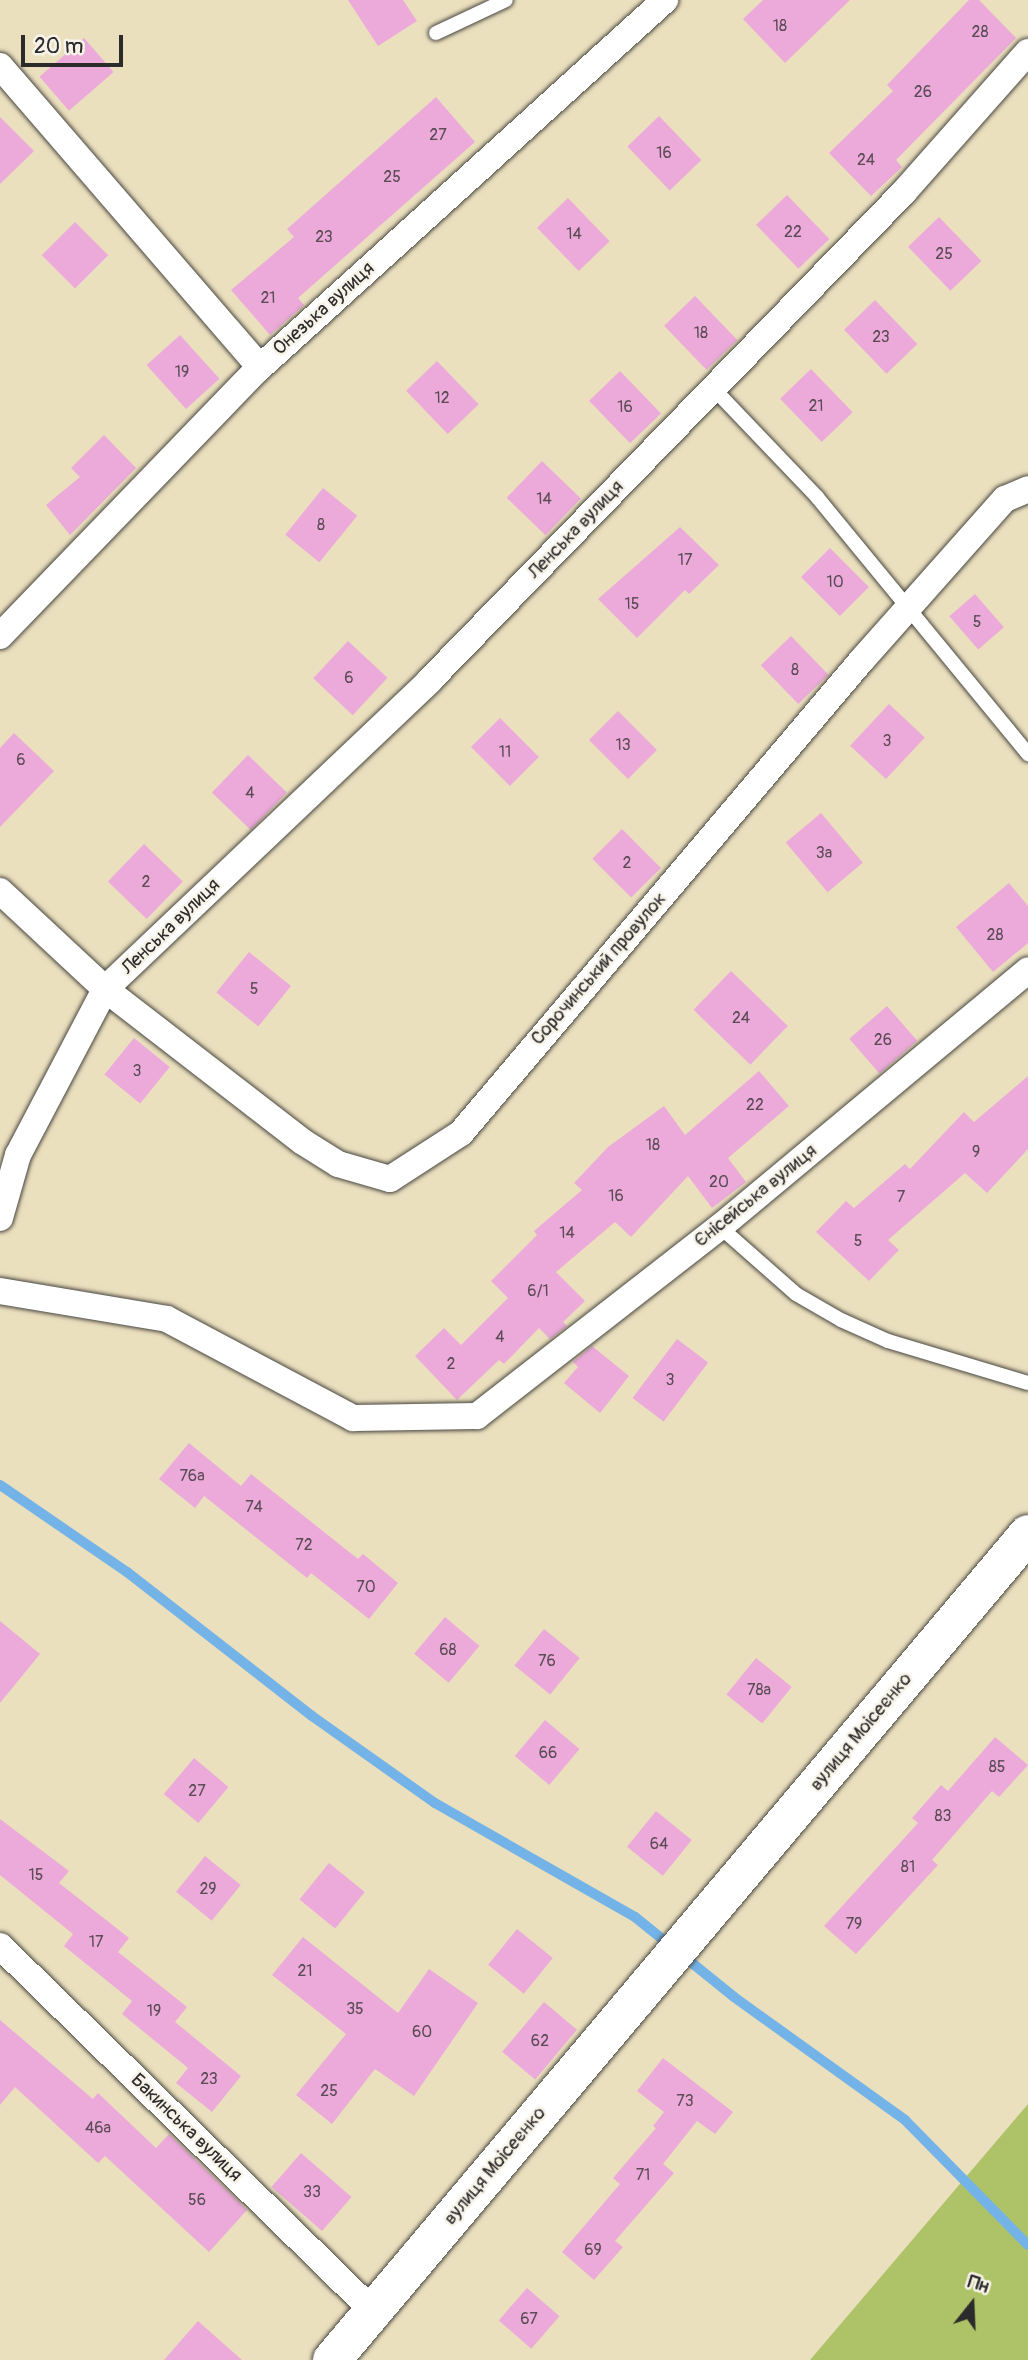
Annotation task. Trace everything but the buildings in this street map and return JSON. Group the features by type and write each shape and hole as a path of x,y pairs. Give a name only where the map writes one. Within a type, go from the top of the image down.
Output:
{"street":[{"name":"Онезька вулиця","path":"0,636 260,367 665,0"},
{"name":"Ленська вулиця","path":"0,1218 18,1155 105,989 429,681 1024,65"},
{"path":"0,66 260,367"},
{"name":"Сорочинський провулок","path":"105,989 303,1142 338,1164 390,1180 461,1133 1005,499 1028,489"},
{"name":"Ленська вулиця","path":"0,891 105,989"},
{"name":"Єнісейська вулиця","path":"0,1291 167,1319 353,1418 477,1416 720,1227 1028,970"},
{"name":"вулиця Моісеєнко","path":"332,2360 1028,1534"},
{"name":"Бакинська вулиця","path":"0,1946 373,2311"}],"lane":[{"path":"436,33 506,0"},
{"path":"713,388 817,497 1028,754"},
{"path":"720,1227 796,1294 841,1321 888,1341 1028,1383"}],"green space":[{"path":"1028,2104 1028,2360 810,2360"}],"waterway":[{"path":"0,1485 127,1572 312,1716 435,1803 635,1917 734,1997 905,2120 1028,2245"}]}
